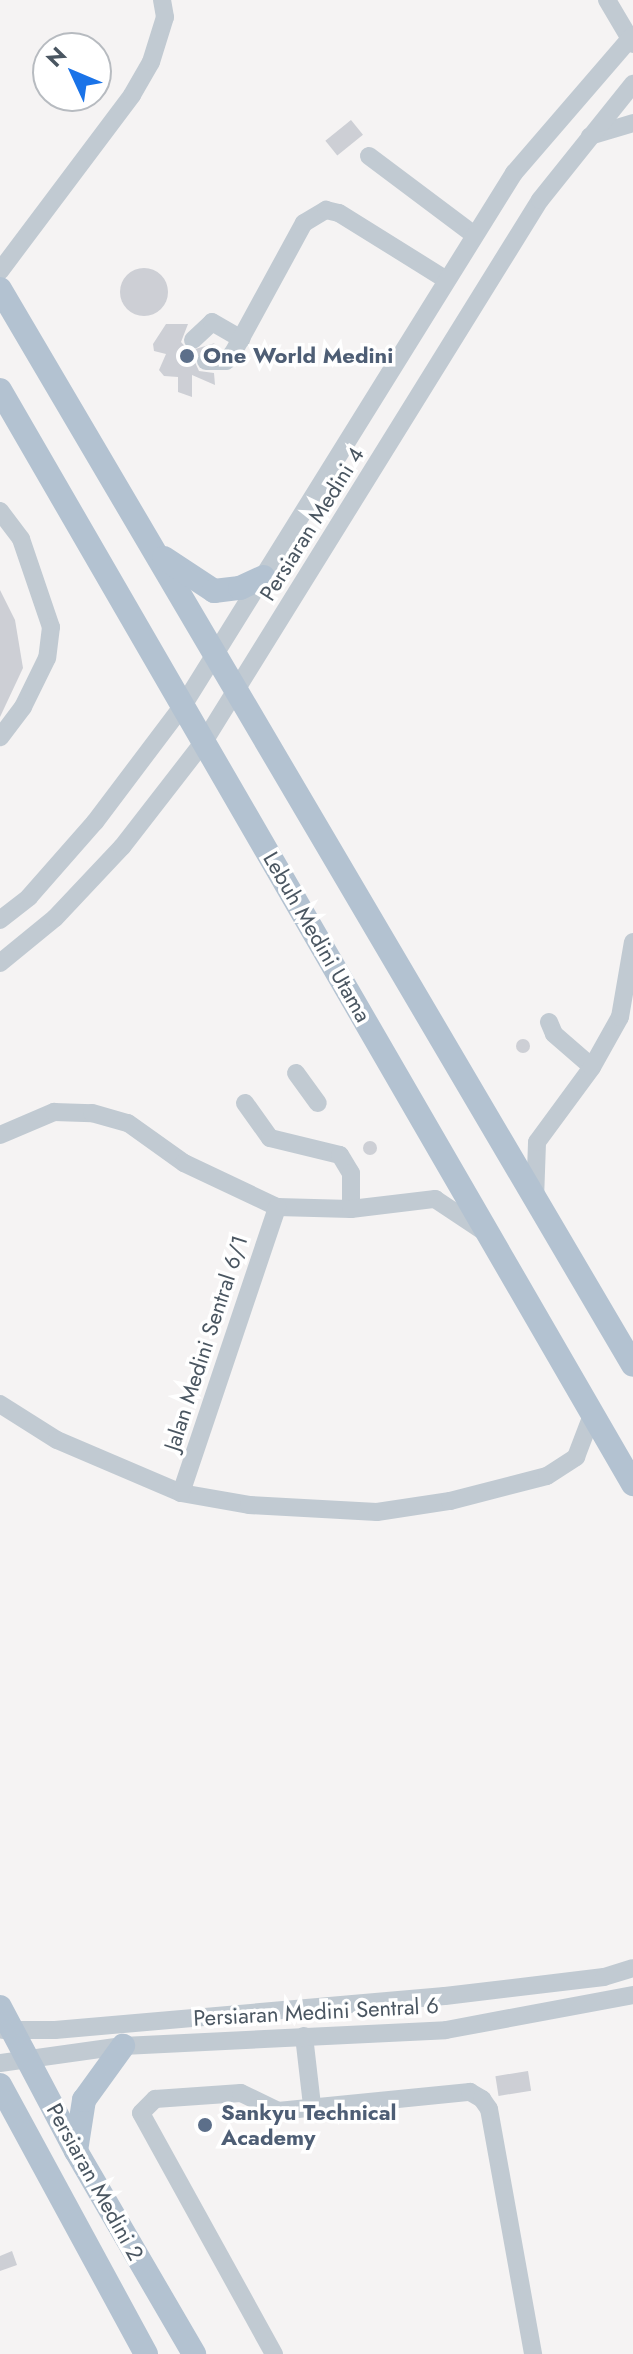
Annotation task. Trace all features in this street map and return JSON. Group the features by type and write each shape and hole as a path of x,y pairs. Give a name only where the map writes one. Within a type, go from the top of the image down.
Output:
{"main road":[{"path":"0,289 632,1361"},
{"name":"Lebuh Medini Utama","path":"0,390 633,1484"},
{"path":"153,550 214,591 240,588 264,577"},
{"name":"Persiaran Medini 2","path":"0,2007 6,2030 194,2354"},
{"path":"76,2151 84,2100 123,2046"},
{"name":"Persiaran Medini 2","path":"0,2085 144,2352"}],"street":[{"path":"0,271 132,95 151,62 165,17 162,0"},
{"path":"607,0 632,39"},
{"name":"Persiaran Medini 4","path":"0,920 29,897 95,822 184,704 445,279 514,173 632,39"},
{"name":"Persiaran Medini 4","path":"0,963 55,918 122,847 205,740 540,200 633,84"},
{"path":"590,136 633,123"},
{"path":"369,156 473,234"},
{"path":"206,361 226,361 304,223 326,210 339,213 445,279"},
{"path":"193,340 212,322 241,339"},
{"path":"0,511 21,539 51,627 47,658 23,707 0,737"},
{"path":"535,1200 537,1142 592,1067 620,1017 633,942"},
{"path":"549,1022 554,1034 592,1067"},
{"path":"296,1073 318,1103"},
{"path":"245,1103 270,1138 340,1155 351,1173 351,1209"},
{"path":"0,1135 54,1112 92,1113 128,1123 184,1163 277,1207 351,1209 435,1199 486,1233"},
{"name":"Jalan Medini Sentral 6/1","path":"181,1493 277,1207"},
{"path":"0,1404 57,1440 181,1493 249,1505 377,1512 450,1501 547,1476 576,1457 592,1415"},
{"name":"Persiaran Medini Sentral 6","path":"6,2030 55,2030 445,1996 604,1977 633,1968"},
{"name":"Persiaran Medini Sentral 6","path":"0,2063 123,2046 446,2030 633,1995"},
{"path":"304,2036 312,2105"},
{"path":"274,2354 141,2113 155,2099 241,2093 278,2111 312,2105 470,2092 482,2099 489,2109 533,2354"}],"building":[{"path":"351,120 363,135 337,156 325,141"},
{"path":"144,268 153,269 161,275 167,283 167,301 161,309 153,315 144,316 135,315 127,309 121,301 120,292 121,283 127,275 135,269"},
{"path":"166,324 188,324 181,342 189,351 215,343 194,360 199,371 214,373 215,385 192,375 192,397 178,392 178,377 164,376 159,370 166,354 154,351 153,344"},
{"path":"0,590 15,620 23,668 0,717"},
{"path":"523,1039 530,1046 523,1053 516,1046"},
{"path":"370,1141 377,1148 370,1155 363,1148"},
{"path":"528,2071 531,2091 499,2096 495,2076"},
{"path":"12,2251 17,2265 0,2271 0,2256"}],"place":[{"name":"One World Medini","path":"187,356"},
{"name":"Sankyu Technical Academy","path":"205,2125"}]}
